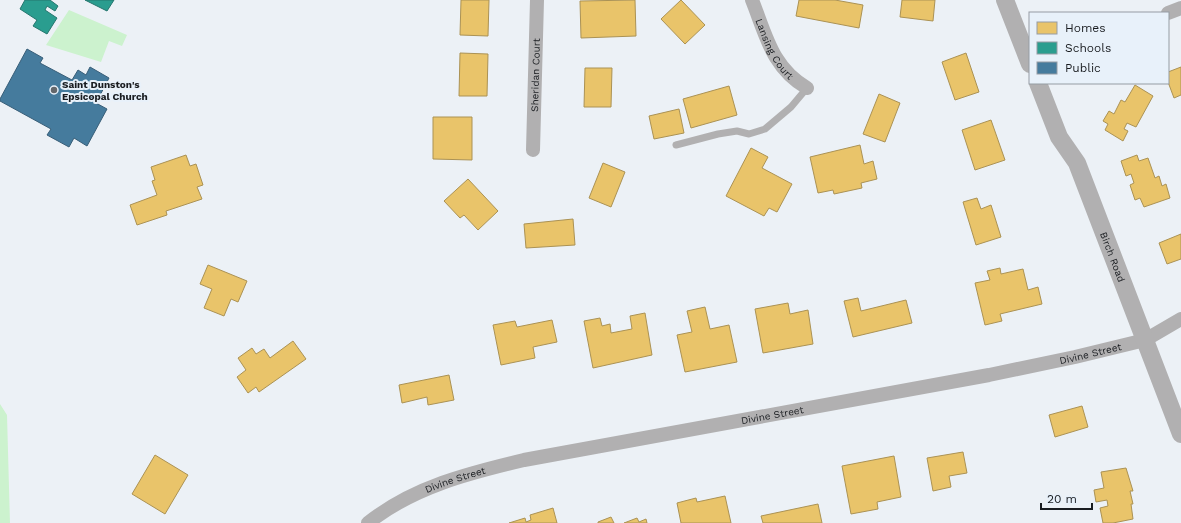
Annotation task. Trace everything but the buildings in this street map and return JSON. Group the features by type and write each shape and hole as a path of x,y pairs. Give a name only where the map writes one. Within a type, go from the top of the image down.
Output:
{"street":[{"name":"Sheridan Court","path":"533,150 538,0"},
{"name":"Lansing Court","path":"752,0 776,58 786,72 798,83 807,88"},
{"path":"1005,0 1029,61"},
{"path":"1169,13 1181,8"},
{"name":"Birch Road","path":"1038,84 1059,137 1077,163 1181,434"},
{"name":"Divine Street","path":"368,523 398,503 431,487 466,474 524,460 989,375 1075,357 1145,340 1181,319"}],"lane":[{"path":"676,145 724,133 737,131 749,134 765,129 791,107 807,88"}],"green space":[{"path":"69,10 127,35 122,46 109,41 101,62 46,45"},
{"path":"0,404 7,415 10,523 0,523"}],"place":[{"name":"Saint Dunston's Epsicopal Church","path":"54,90"}]}
